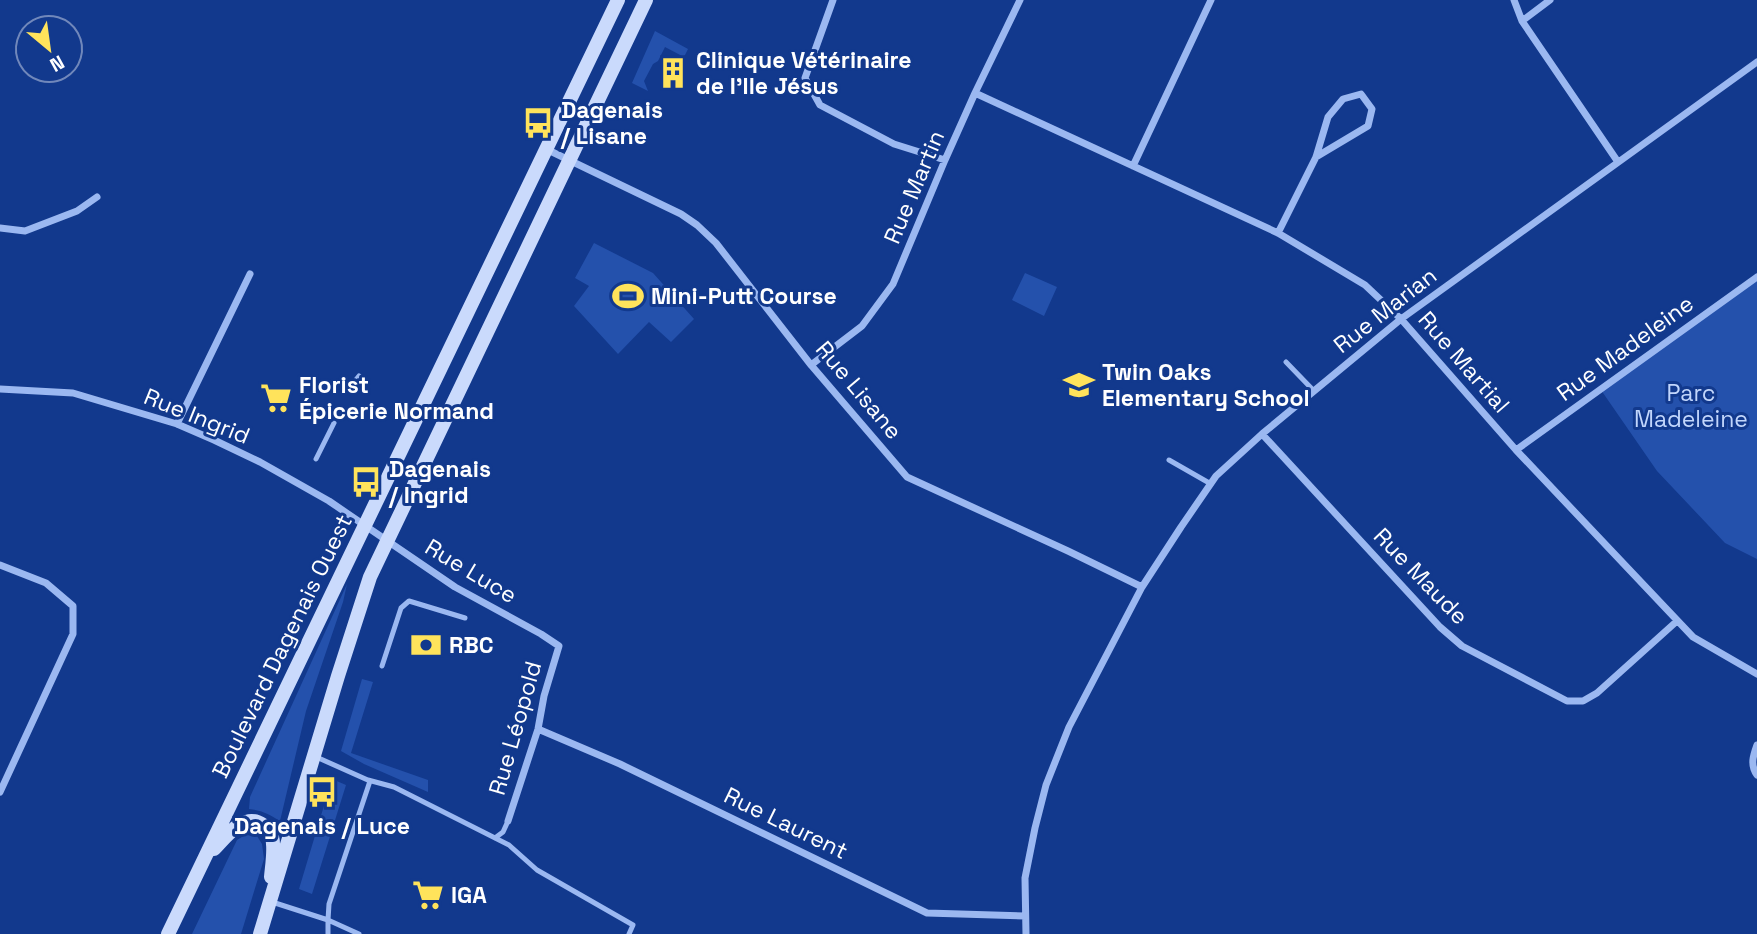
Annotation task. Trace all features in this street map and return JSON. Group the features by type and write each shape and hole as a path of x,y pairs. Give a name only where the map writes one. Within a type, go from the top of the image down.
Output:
{"main road":[{"name":"Boulevard Dagenais Ouest","path":"168,934 618,0"},
{"path":"260,934 366,587 646,0"},
{"path":"206,858 240,823 260,823 269,830 273,841 270,901"}],"street":[{"path":"833,0 805,78 820,105 894,144 945,160"},
{"name":"Rue Martin","path":"811,365 862,326 893,284 945,160 1020,0"},
{"path":"1133,166 1211,0"},
{"path":"1514,0 1522,21 1618,162"},
{"path":"1522,21 1550,0"},
{"name":"Rue Marian","path":"1026,934 1025,878 1046,785 1069,727 1142,587 1216,476 1262,434 1401,319 1757,62"},
{"name":"Rue Martial","path":"975,93 1278,233 1365,285 1401,319 1516,450 1693,637 1757,674"},
{"path":"1278,233 1316,157 1328,117 1343,99 1361,94 1372,109 1368,126 1316,157"},
{"name":"Rue Lisane","path":"546,149 681,214 697,225 716,243 811,365 907,477 1142,587"},
{"path":"0,228 25,232 77,211 97,197"},
{"path":"177,424 250,274"},
{"name":"Rue Madeleine","path":"1516,450 1757,277"},
{"name":"Rue Ingrid","path":"0,389 74,393 177,424 268,467 329,501 365,525"},
{"name":"Rue Maude","path":"1262,434 1462,646 1567,701 1583,701 1597,693 1677,621"},
{"name":"Rue Luce","path":"365,525 455,587 534,629 559,646"},
{"path":"0,565 46,583 73,606 73,634 0,792"},
{"name":"Rue Léopold","path":"508,821 537,729 559,646"},
{"name":"Rue Laurent","path":"537,729 620,764 927,913 1025,916"},
{"path":"1757,745 1752,758 1757,775"}],"lane":[{"path":"1286,362 1314,391"},
{"path":"350,387 359,376"},
{"path":"316,459 334,423"},
{"path":"1170,460 1211,484"},
{"path":"382,666 401,608 406,602 466,618"},
{"path":"314,756 368,780 394,787 509,845 537,870 633,925 629,934"},
{"path":"328,934 329,904 370,781 368,780"},
{"path":"495,838 503,832 508,821"},
{"path":"270,901 328,920 359,934"}],"green space":[{"path":"655,31 688,49 684,57 665,47 644,81 648,91 632,83"},
{"name":"Mini-Putt Course","path":"594,243 653,273 694,319 671,342 649,322 618,354 574,306 589,286 575,278"},
{"path":"1025,273 1057,287 1044,316 1012,300"},
{"name":"Parc Madeleine","path":"1757,277 1757,559 1725,543 1657,471 1601,390"},
{"path":"347,584 306,711 280,821 249,809 250,797"},
{"path":"362,679 373,682 351,753 428,780 428,792 341,751"},
{"path":"332,779 346,785 312,894 299,889"},
{"path":"245,835 257,836 262,844 264,859 241,934 192,934 237,840"}],"place":[{"name":"Clinique Vétérinaire de I'Ile Jésus","path":"673,73"},
{"name":"Dagenais / Lisane","path":"538,123"},
{"name":"Mini-Putt Course","path":"628,296"},
{"name":"Twin Oaks Elementary School","path":"1079,385"},
{"name":"Florist Épicerie Normand","path":"276,398"},
{"name":"Dagenais / Ingrid","path":"366,482"},
{"name":"RBC","path":"426,645"},
{"name":"Dagenais / Luce","path":"322,792"},
{"name":"IGA","path":"428,895"}]}
